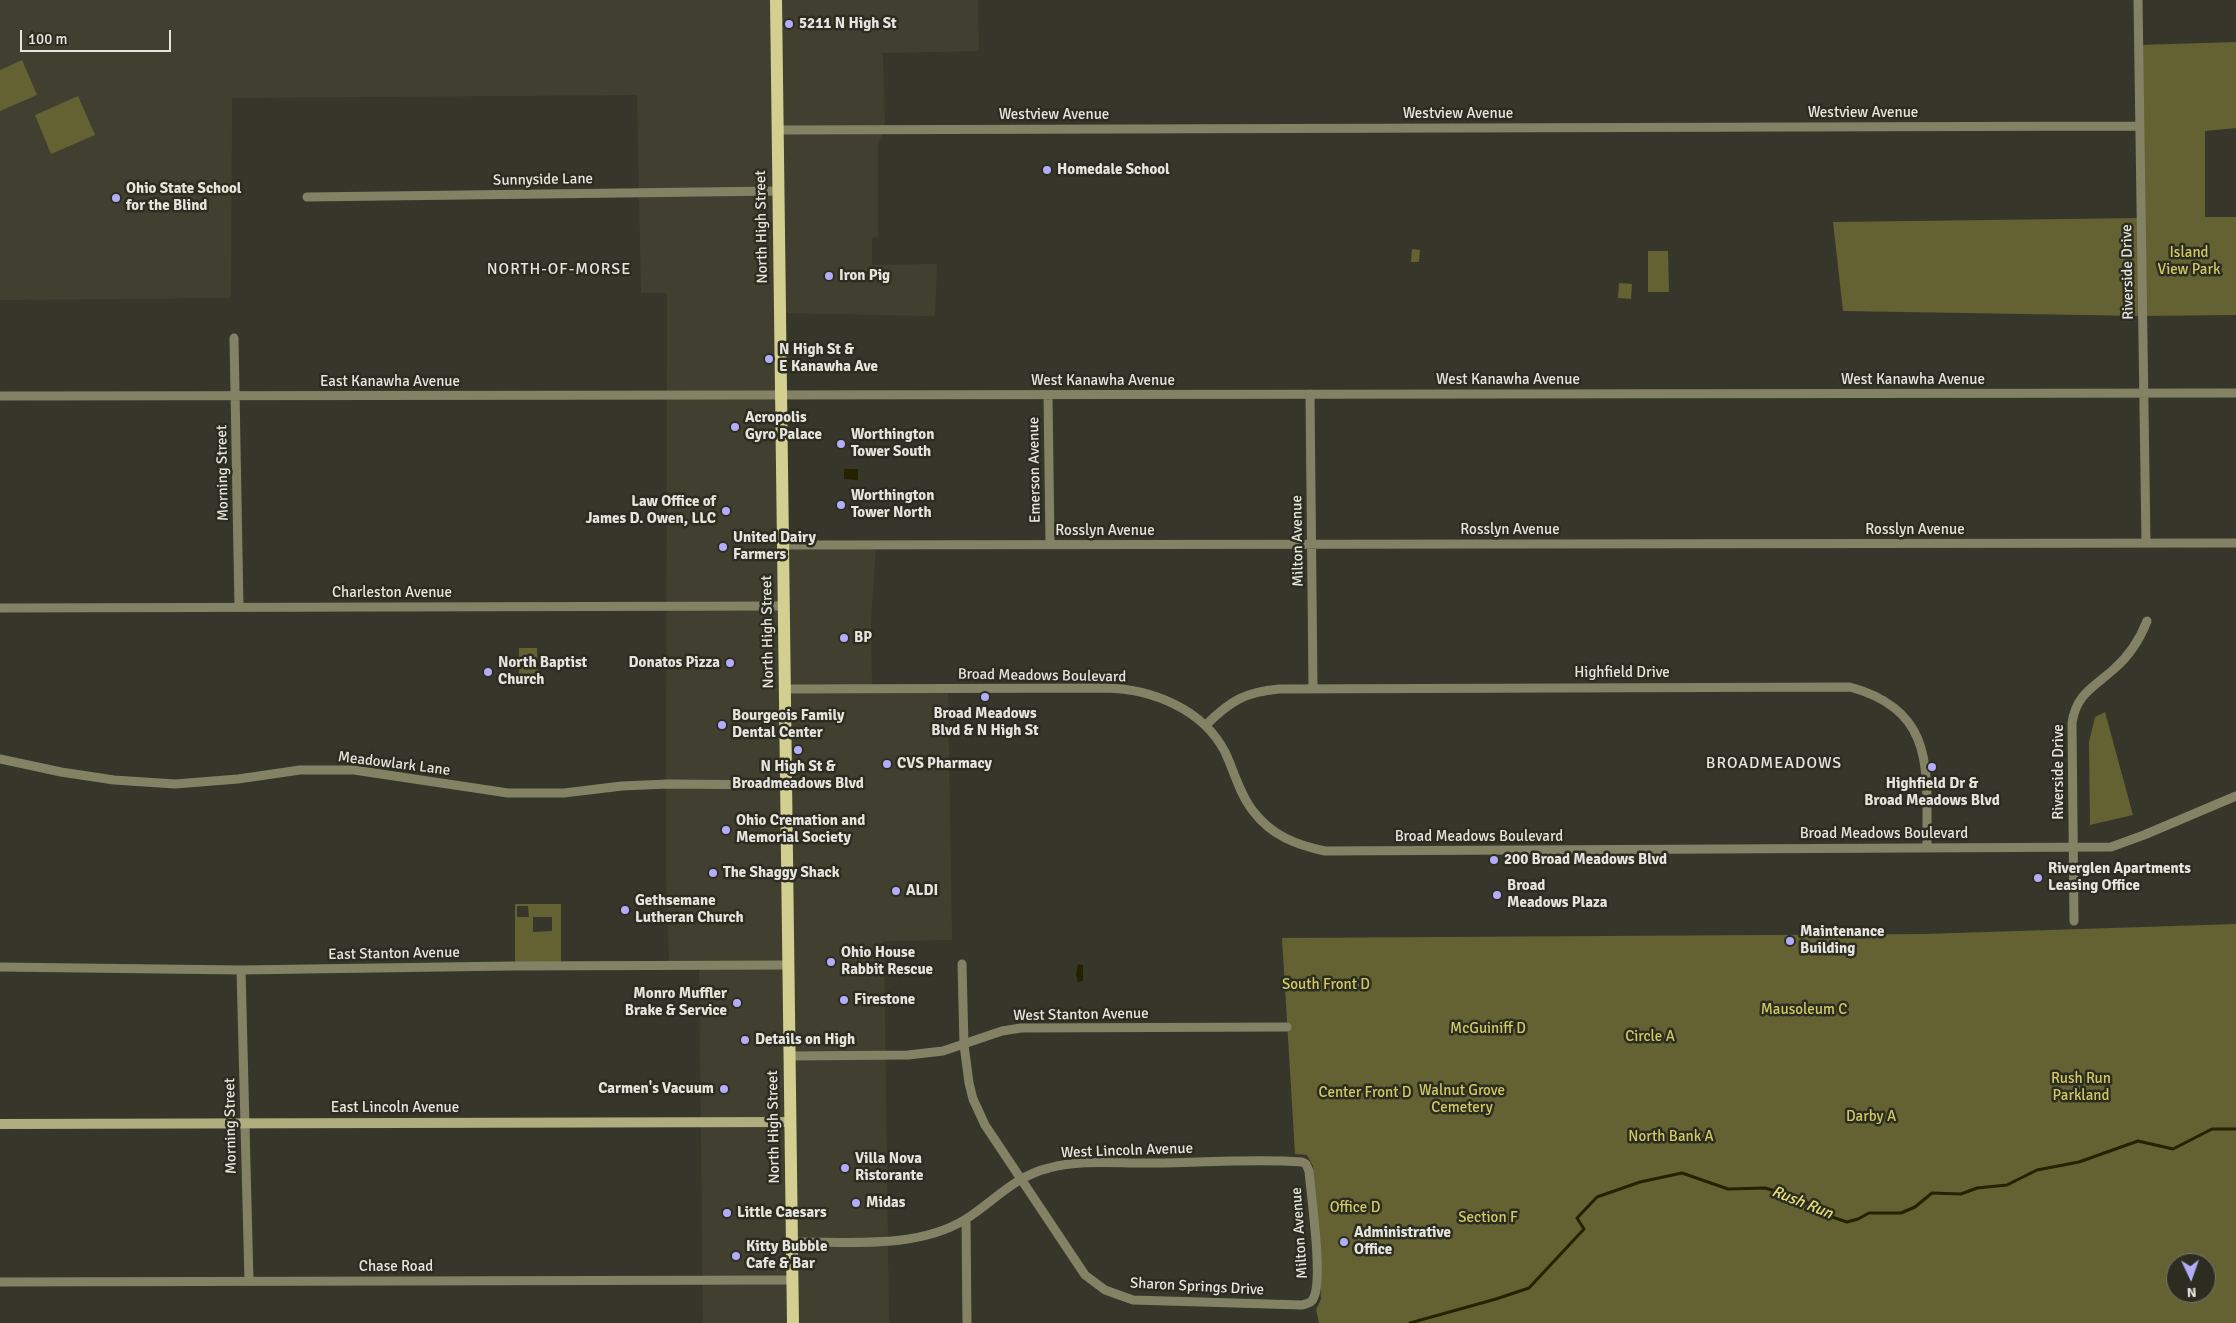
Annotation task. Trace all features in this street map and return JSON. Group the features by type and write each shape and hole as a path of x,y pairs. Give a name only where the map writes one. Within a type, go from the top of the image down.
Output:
{"main road":[{"name":"North High Street","path":"776,0 793,1323"},
{"name":"East Lincoln Avenue","path":"0,1124 791,1122"}],"street":[{"name":"Riverside Drive","path":"2138,0 2146,543"},
{"name":"Westview Avenue","path":"778,130 2140,126"},
{"name":"Sunnyside Lane","path":"307,197 778,192"},
{"name":"Morning Street","path":"234,338 239,607"},
{"name":"West Kanawha Avenue","path":"781,395 2236,393"},
{"name":"Milton Avenue","path":"1310,394 1313,688"},
{"name":"East Kanawha Avenue","path":"0,396 781,395"},
{"name":"Emerson Avenue","path":"1048,395 1050,544"},
{"name":"Rosslyn Avenue","path":"783,545 2236,543"},
{"name":"Charleston Avenue","path":"0,608 784,606"},
{"name":"Riverside Drive","path":"2074,921 2072,723 2074,710 2080,698 2114,669 2136,644 2147,621"},
{"name":"Highfield Drive","path":"1206,725 1233,701 1262,690 1313,688 1836,686 1855,688 1884,700 1907,720 1914,729 1925,762 1927,848"},
{"name":"Broad Meadows Boulevard","path":"785,689 1118,688 1147,693 1166,700 1206,725 1223,750 1246,802 1267,826 1285,838 1325,851 2111,847 2236,796"},
{"name":"Meadowlark Lane","path":"0,759 79,775 114,780 174,784 238,780 300,770 354,770 508,793 564,792 622,786 668,784 787,784"},
{"path":"962,964 964,1045 973,1099 985,1124 1020,1179"},
{"name":"East Stanton Avenue","path":"0,967 241,970 510,966 789,965"},
{"name":"Morning Street","path":"241,970 249,1281"},
{"name":"West Stanton Avenue","path":"790,1056 908,1055 943,1051 1002,1031 1021,1028 1287,1027"},
{"name":"Milton Avenue","path":"1302,1162 1306,1164 1309,1171 1316,1257 1316,1292 1314,1299 1310,1303"},
{"name":"West Lincoln Avenue","path":"792,1242 902,1240 944,1229 966,1219 1032,1172 1051,1167 1070,1165 1302,1162"},
{"name":"Sharon Springs Drive","path":"1020,1179 1085,1275 1105,1290 1119,1296 1148,1301 1310,1303"},
{"path":"966,1219 967,1323"},
{"name":"Chase Road","path":"0,1282 792,1280"}],"shaded area":[{"path":"0,0 978,0 979,51 883,53 885,127 878,145 878,237 872,238 872,265 937,264 935,316 780,313 782,547 876,546 871,620 872,689 948,690 952,940 884,941 889,1323 703,1323 699,965 669,962 666,872 667,293 641,293 637,95 232,98 231,298 0,300"},
{"path":"844,469 858,469 858,480 844,479"},
{"path":"1078,964 1083,965 1083,981 1078,982 1076,975"}],"green space":[{"name":"Island View Park","path":"2236,42 2236,128 2205,131 2205,217 2236,217 2236,315 2143,316 1843,311 1833,222 2141,218 2138,45"},
{"path":"22,60 37,95 0,111 0,70"},
{"path":"78,96 95,135 51,154 35,115"},
{"path":"1412,249 1420,250 1419,262 1411,262"},
{"path":"1648,251 1668,251 1669,292 1648,292"},
{"path":"1619,283 1632,284 1631,299 1618,298"},
{"path":"519,648 537,648 538,680 519,680"},
{"path":"2105,712 2133,815 2090,825 2089,742 2095,717"},
{"path":"515,904 561,904 561,962 515,963","holes":["517,906 528,906 529,917 517,917","533,917 552,917 552,931 533,932"]},
{"path":"2236,924 2236,1323 1319,1323 1316,1310 1321,1299 1313,1166 1307,1155 1295,1154 1282,938 1924,934"}],"waterway":[{"name":"Rush Run","path":"1410,1323 1529,1288 1584,1229 1577,1218 1597,1197 1640,1182 1682,1173 1728,1189 1765,1188 1789,1195 1819,1208 1832,1217 1847,1222 1869,1213 1901,1213 1915,1207 1932,1193 1961,1194 1977,1188 2007,1185 2037,1170 2079,1162 2138,1141 2173,1149 2212,1129 2236,1129"}],"place":[{"name":"5211 N High St","path":"789,24"},
{"name":"Homedale School","path":"1047,170"},
{"name":"Ohio State School for the Blind","path":"116,198"},
{"name":"Iron Pig","path":"829,276"},
{"name":"N High St & E Kanawha Ave","path":"769,359"},
{"name":"Acropolis Gyro Palace","path":"735,427"},
{"name":"Worthington Tower South","path":"841,444"},
{"name":"Worthington Tower North","path":"841,505"},
{"name":"Law Office of James D. Owen, LLC","path":"726,511"},
{"name":"United Dairy Farmers","path":"723,547"},
{"name":"BP","path":"844,638"},
{"name":"Donatos Pizza","path":"730,663"},
{"name":"North Baptist Church","path":"488,672"},
{"name":"Broad Meadows Blvd & N High St","path":"985,697"},
{"name":"Bourgeois Family Dental Center","path":"722,725"},
{"name":"N High St & Broadmeadows Blvd","path":"798,750"},
{"name":"CVS Pharmacy","path":"887,764"},
{"name":"Highfield Dr & Broad Meadows Blvd","path":"1932,767"},
{"name":"Ohio Cremation and Memorial Society","path":"726,830"},
{"name":"200 Broad Meadows Blvd","path":"1494,860"},
{"name":"The Shaggy Shack","path":"713,873"},
{"name":"Riverglen Apartments Leasing Office","path":"2038,878"},
{"name":"ALDI","path":"896,891"},
{"name":"Broad Meadows Plaza","path":"1497,895"},
{"name":"Gethsemane Lutheran Church","path":"625,910"},
{"name":"Maintenance Building","path":"1790,941"},
{"name":"Ohio House Rabbit Rescue","path":"831,962"},
{"name":"Firestone","path":"844,1000"},
{"name":"Monro Muffler Brake & Service","path":"737,1003"},
{"name":"Details on High","path":"745,1040"},
{"name":"Carmen's Vacuum","path":"724,1089"},
{"name":"Villa Nova Ristorante","path":"845,1168"},
{"name":"Midas","path":"856,1203"},
{"name":"Little Caesars","path":"727,1213"},
{"name":"Administrative Office","path":"1344,1242"},
{"name":"Kitty Bubble Cafe & Bar","path":"736,1256"}],"district":[{"name":"NORTH-OF-MORSE","path":"559,270"},
{"name":"BROADMEADOWS","path":"1774,764"}],"park label":[{"name":"South Front D","path":"1326,985"},
{"name":"Mausoleum C","path":"1804,1010"},
{"name":"McGuiniff D","path":"1488,1029"},
{"name":"Circle A","path":"1650,1037"},
{"name":"Rush Run Parkland","path":"2081,1088"},
{"name":"Center Front D","path":"1365,1093"},
{"name":"Walnut Grove Cemetery","path":"1462,1100"},
{"name":"Darby A","path":"1871,1117"},
{"name":"North Bank A","path":"1671,1137"},
{"name":"Office D","path":"1355,1208"},
{"name":"Section F","path":"1488,1218"}]}
